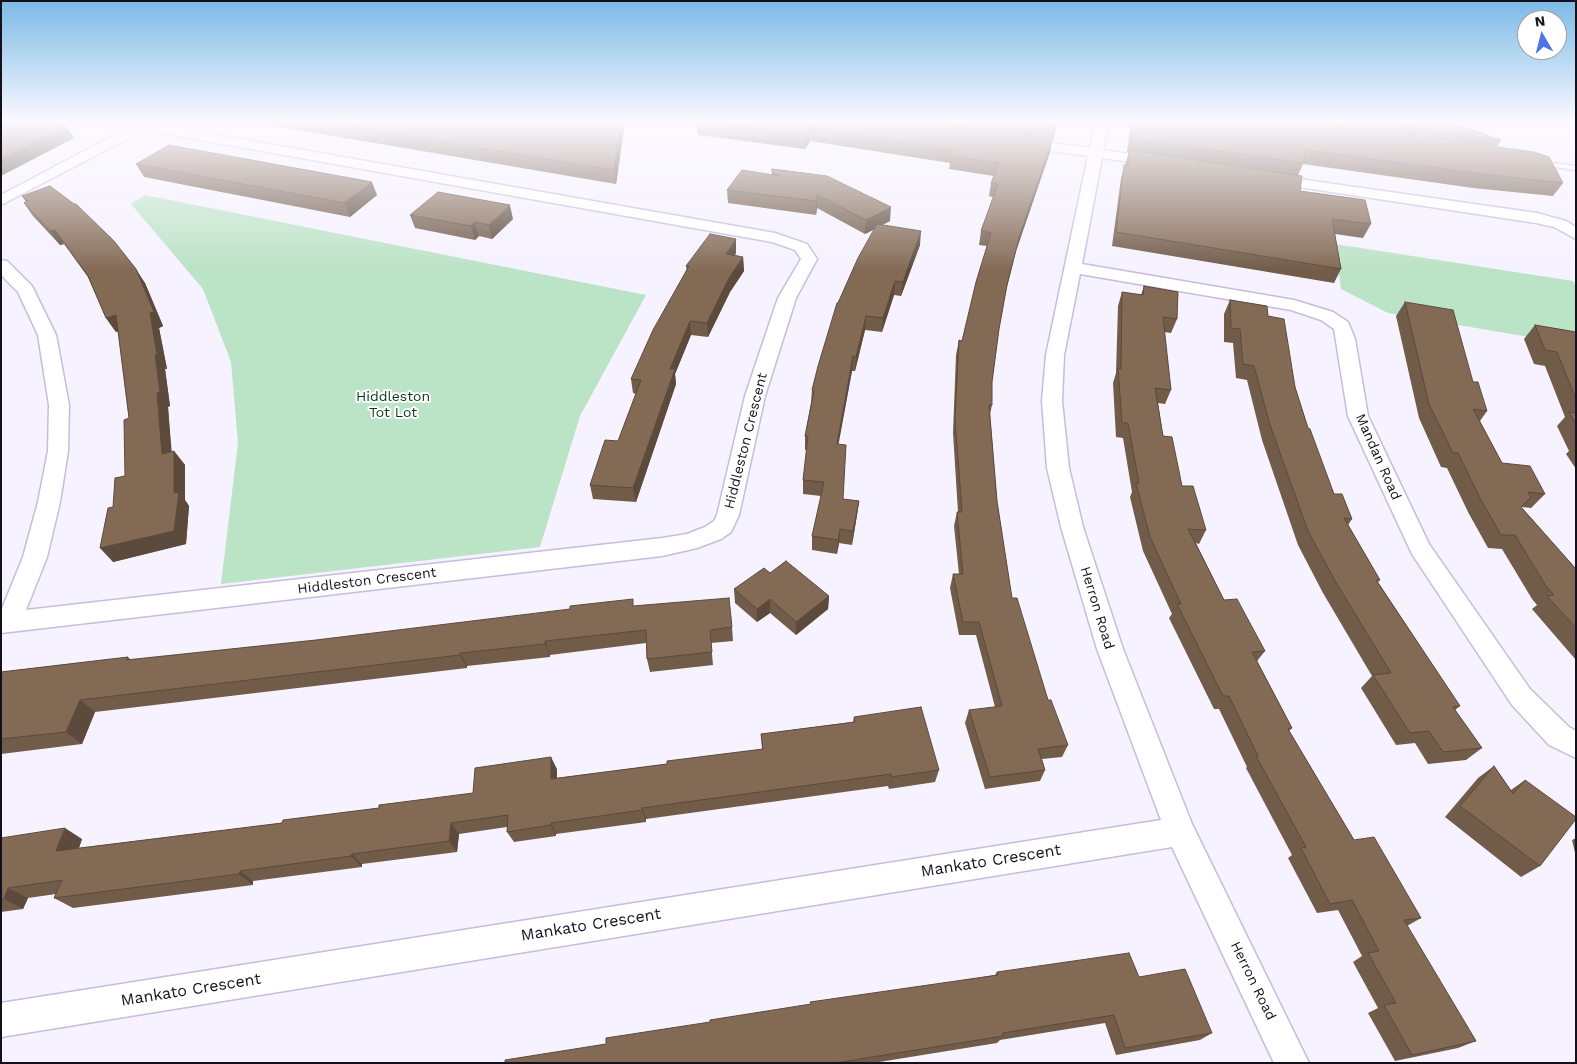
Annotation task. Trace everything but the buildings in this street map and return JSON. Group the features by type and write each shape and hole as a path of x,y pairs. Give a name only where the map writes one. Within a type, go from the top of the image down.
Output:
{"street":[{"path":"1,201 56,172"},
{"name":"Hiddleston Crescent","path":"5,622 662,547 689,542 713,533 723,526 728,515 755,396 787,298 809,259 801,247 775,238 409,172"},
{"name":"Herron Road","path":"1091,172 1055,355 1052,401 1058,468 1072,527 1110,649 1180,832 1292,1063"},
{"path":"1256,177 1537,218 1560,224 1576,234"},
{"path":"1,265 26,290 47,336 59,404 58,451 49,502 35,557 5,622"},
{"name":"Mandan Road","path":"1073,268 1294,305 1327,316 1342,326 1346,339 1358,416 1420,548 1521,697 1559,736 1576,746"},
{"name":"Mankato Crescent","path":"1,1020 1180,832"}],"green space":[{"name":"Hiddleston Tot Lot","path":"145,195 646,295 580,416 540,547 221,584 238,443 231,362 203,289 131,204"},
{"path":"1335,244 1573,281 1576,287 1576,345 1388,313 1341,289"}]}
